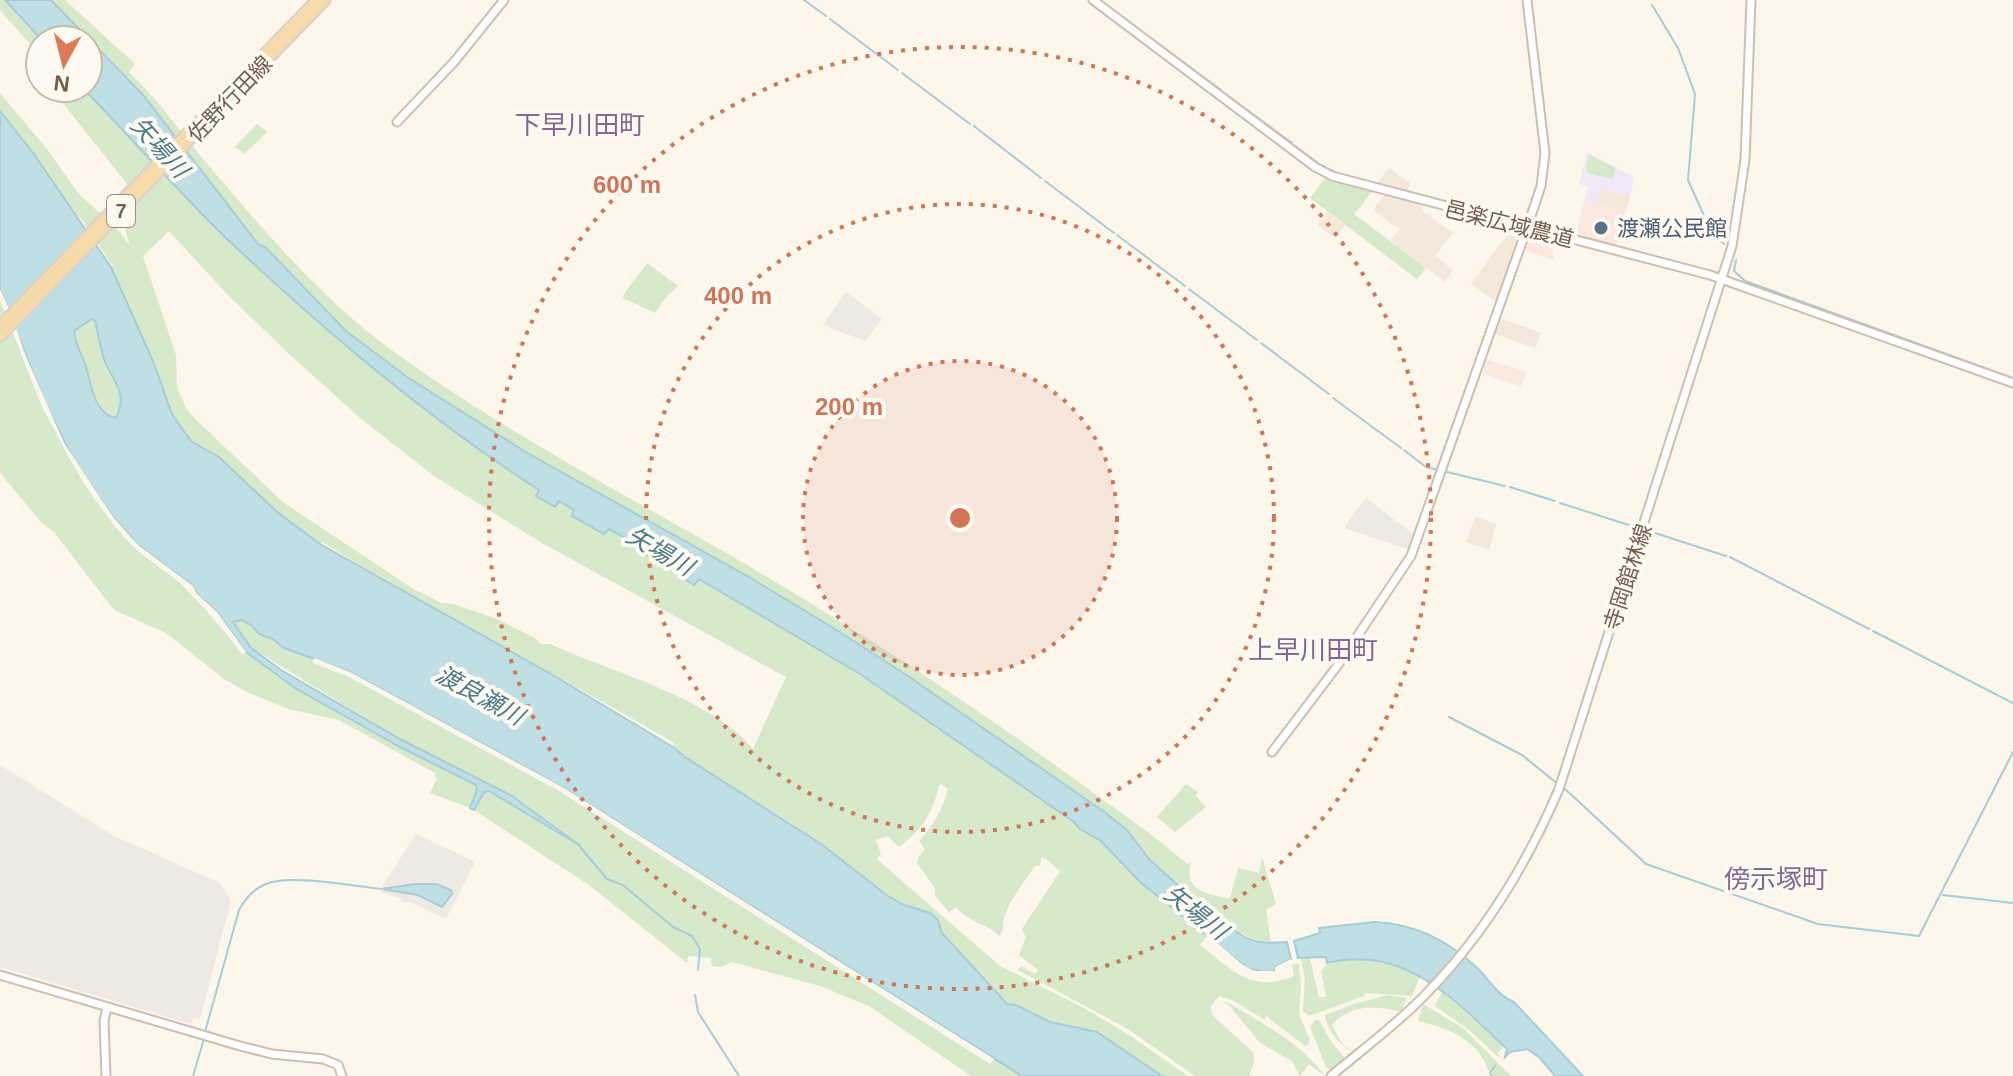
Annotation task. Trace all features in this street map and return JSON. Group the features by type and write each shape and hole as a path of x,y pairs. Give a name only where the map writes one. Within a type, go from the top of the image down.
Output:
{"main road":[{"name":"佐野行田線","path":"286,36 316,0"},
{"name":"佐野行田線","path":"0,337 250,72 326,0"},
{"name":"佐野行田線","path":"0,325 240,84"}],"street":[{"path":"397,122 454,62 504,0"},
{"name":"邑楽広域農道","path":"1093,0 1324,172 1353,184 1723,279 2013,383"},
{"path":"1272,752 1345,655 1411,556 1527,228 1541,186 1545,153 1527,0"},
{"name":"寺岡館林線","path":"1331,1076 1414,1006 1475,937 1518,873 1547,817 1569,760 1723,279 1736,228 1744,171 1751,0"},
{"path":"0,975 265,1052 329,1060 338,1065 342,1076"},
{"path":"106,1076 104,1021 107,1007"}],"shaded area":[{"path":"1587,152 1634,177 1630,196 1601,189 1597,204 1584,201 1588,187 1579,184"},
{"path":"1389,168 1410,183 1407,192 1377,184"},
{"path":"1601,189 1630,196 1626,211 1597,204"},
{"path":"1384,195 1424,205 1421,210 1453,233 1435,256 1453,270 1445,282 1391,241 1399,229 1373,210"},
{"path":"1584,201 1626,211 1617,245 1576,235"},
{"path":"1327,212 1345,225 1336,238 1317,225"},
{"path":"1512,228 1521,234 1498,303 1471,284"},
{"path":"1532,235 1551,240 1554,260 1523,250 1528,237"},
{"path":"846,292 882,319 865,341 823,325"},
{"path":"1500,318 1541,333 1535,348 1495,334"},
{"path":"1486,359 1526,372 1521,387 1482,373"},
{"path":"1366,498 1416,536 1410,550 1347,529 1345,526"},
{"path":"1476,517 1496,524 1489,550 1466,542"},
{"path":"0,765 114,836 220,883 231,901 200,1019 194,1018 191,1024 0,967"},
{"path":"416,834 475,862 446,919 381,892"}],"green space":[{"path":"0,0 5,0 27,24 24,24 24,37 0,10"},
{"path":"51,0 65,0 91,24 74,24"},
{"path":"104,36 135,64 129,72 259,224 300,269 366,331 429,377 511,429 769,578 955,696 1128,818 1187,864 1191,863 1190,880 1200,890 1230,898 1238,868 1259,873 1262,857 1276,904 1266,910 1271,942 1255,939 1215,919 1149,859 1127,830 1103,811 905,674 749,577 529,454 407,377 346,331 266,248 258,244 143,95 104,55"},
{"path":"0,93 79,194 118,230 130,246 123,222 106,209 127,184 64,104 98,104 208,220 301,306 456,433 539,490 537,495 559,501 575,510 572,516 603,534 608,528 681,569 695,584 698,579 760,614 842,662 916,711 1101,841 1139,881 1208,935 1200,945 1232,970 1254,980 1279,981 1294,976 1292,965 1299,963 1299,1014 1310,1040 1308,1045 1305,1046 1266,1016 1264,1019 1268,1022 1234,1001 1219,996 1211,1006 1212,1015 1253,1052 1254,1062 1249,1076 1195,1076 1128,1029 1018,970 1021,966 1035,974 1038,970 1019,955 1026,937 1022,929 1060,871 1042,856 1040,865 1035,866 1009,905 1000,936 956,907 949,912 935,896 935,888 917,863 925,849 919,841 937,817 948,789 940,783 926,819 908,840 899,847 887,836 876,840 881,854 877,859 1000,966 1084,1008 1188,1076 1162,1076 1097,1032 1049,1022 1016,1005 1007,1004 942,933 934,919 889,896 803,832 684,757 673,747 674,743 322,542 320,544 276,511 219,457 192,442 183,430 172,414 113,266 0,111","holes":["169,231 227,294 359,417 434,476 542,543 786,677 753,749 736,731 687,701 550,644 541,644 495,618 441,603 412,588 284,503 186,408 177,388 176,355 143,256"]},
{"path":"257,124 267,132 244,154 235,147"},
{"path":"1589,155 1616,168 1612,179 1588,173"},
{"path":"1326,177 1372,192 1354,214 1426,268 1417,279 1310,198"},
{"path":"647,263 678,286 655,313 623,298"},
{"path":"0,300 38,394 67,454 125,538 182,585 242,654 246,652 358,724 476,785 470,808 430,793 436,780 435,773 339,720 288,709 247,692 224,679 166,633 114,610 54,532 43,524 0,473"},
{"path":"95,320 104,358 120,394 120,409 116,418 102,411 98,405 76,341 74,331"},
{"path":"236,620 286,648 314,658 313,663 347,676 559,791 990,1064 994,1059 1022,1076 971,1076 869,1006 820,986 732,962 721,967 712,966 711,958 688,956 687,963 589,885 474,810 484,792 489,791 568,837 512,796 400,739 251,648 233,623"},
{"path":"1186,784 1198,792 1195,795 1206,807 1175,832 1157,817"},
{"path":"1301,957 1310,958 1319,998 1326,996 1321,971 1342,959 1369,958 1420,976 1412,996 1365,993 1309,1016 1303,1011 1305,980"},
{"path":"1442,992 1504,1046 1497,1053 1500,1056 1435,1006"},
{"path":"1388,995 1407,998 1401,1012 1365,1008 1347,1013 1332,1025 1341,1042 1354,1053 1339,1042 1331,1032 1325,1015"},
{"path":"1222,1002 1227,1002 1280,1034 1304,1053 1325,1076 1309,1064 1300,1076 1292,1061 1260,1043 1228,1004"},
{"path":"1423,1004 1463,1028 1511,1076 1492,1076 1496,1067 1489,1072 1478,1052 1461,1037 1418,1021"},
{"path":"1315,1020 1319,1020 1346,1060 1332,1071 1326,1067 1310,1027"}],"water":[{"path":"5,0 51,0 74,24 27,24"},
{"name":"矢場川","path":"104,55 143,95 258,244 266,248 346,331 407,377 529,454 749,577 905,674 1103,811 1127,830 1149,859 1215,919 1254,941 1287,942 1291,959 1275,967 1275,971 1247,968 1139,881 1101,841 860,674 699,579 694,585 677,574 680,568 609,529 604,534 572,516 574,510 559,501 555,507 536,496 539,490 456,433 338,339 208,220 98,104 104,104"},
{"name":"渡良瀬川","path":"0,111 34,154 111,267 153,361 172,414 192,442 219,457 276,511 320,544 558,678 673,747 821,844 888,896 930,913 938,920 942,933 1007,1004 1016,1005 1050,1022 1097,1032 1162,1076 1022,1076 564,788 350,672 284,648 242,620 233,622 251,648 281,670 400,739 512,796 579,845 489,791 484,792 474,810 470,808 476,785 400,747 295,688 246,652 217,612 197,594 193,586 138,545 113,517 74,460 46,405 0,289","holes":["92,319 104,359 120,394 120,409 116,418 98,405 75,337 74,331"]},
{"path":"436,884 451,890 452,894 442,907 418,895 382,889"},
{"path":"1375,922 1417,930 1455,950 1503,996 1514,1002 1583,1076 1555,1076 1540,1058 1527,1049 1510,1052 1505,1057 1507,1049 1467,1012 1426,980 1404,969 1355,959 1327,963 1326,957 1298,958 1294,941 1320,933 1319,928"}],"pier":[{"path":"88,227 99,242 16,327 24,352 64,443 113,517 138,545 193,586 197,594 217,612 246,652 242,654 214,615 194,597 190,588 123,536 81,478 42,407 0,299 0,289 9,309"},
{"path":"314,658 350,672 564,788 994,1059 992,1062 562,791 348,676 313,662"},
{"path":"1208,935 1254,971 1275,971 1275,967 1291,959 1292,963 1279,969 1276,974 1253,975 1240,968 1206,938"}],"waterway":[{"path":"804,0 826,16"},
{"path":"1100,0 1148,37"},
{"path":"1652,5 1678,48 1695,94 1688,180 1710,229 1724,244"},
{"path":"830,19 898,70"},
{"path":"1152,39 1221,90"},
{"path":"902,73 970,124"},
{"path":"1224,93 1292,143"},
{"path":"974,126 1041,178"},
{"path":"1295,146 1339,174"},
{"path":"1045,181 1114,233"},
{"path":"1488,213 1518,221"},
{"path":"1567,234 1616,246"},
{"path":"1117,235 1185,286"},
{"path":"1621,247 1631,250"},
{"path":"1736,260 1734,271 1745,281 2013,378"},
{"path":"1189,289 1257,340"},
{"path":"1261,343 1329,394"},
{"path":"1333,398 1401,448"},
{"path":"1404,450 1426,467 1438,470"},
{"path":"1447,472 1505,486"},
{"path":"1510,487 1555,501"},
{"path":"1560,503 1638,528"},
{"path":"1649,531 1726,556"},
{"path":"1730,557 1869,629"},
{"path":"1873,631 2013,703"},
{"path":"1449,717 1522,755 1559,785"},
{"path":"1564,788 1646,864 1818,924 1919,936 2013,752"},
{"path":"577,843 607,879 623,885 673,927 692,936 700,949 698,970"},
{"path":"205,1032 239,910 253,892 266,884 290,880 381,889"},
{"path":"1943,895 2013,903"},
{"path":"695,995 698,1012 739,1076"},
{"path":"193,1076 204,1039"},
{"path":"1492,1076 1490,1073 1495,1066"}],"place":[{"name":"渡瀬公民館","path":"1601,228"}],"district":[{"name":"下早川田町","path":"580,125"},
{"name":"上早川田町","path":"1313,650"},
{"name":"傍示塚町","path":"1776,879"}]}
